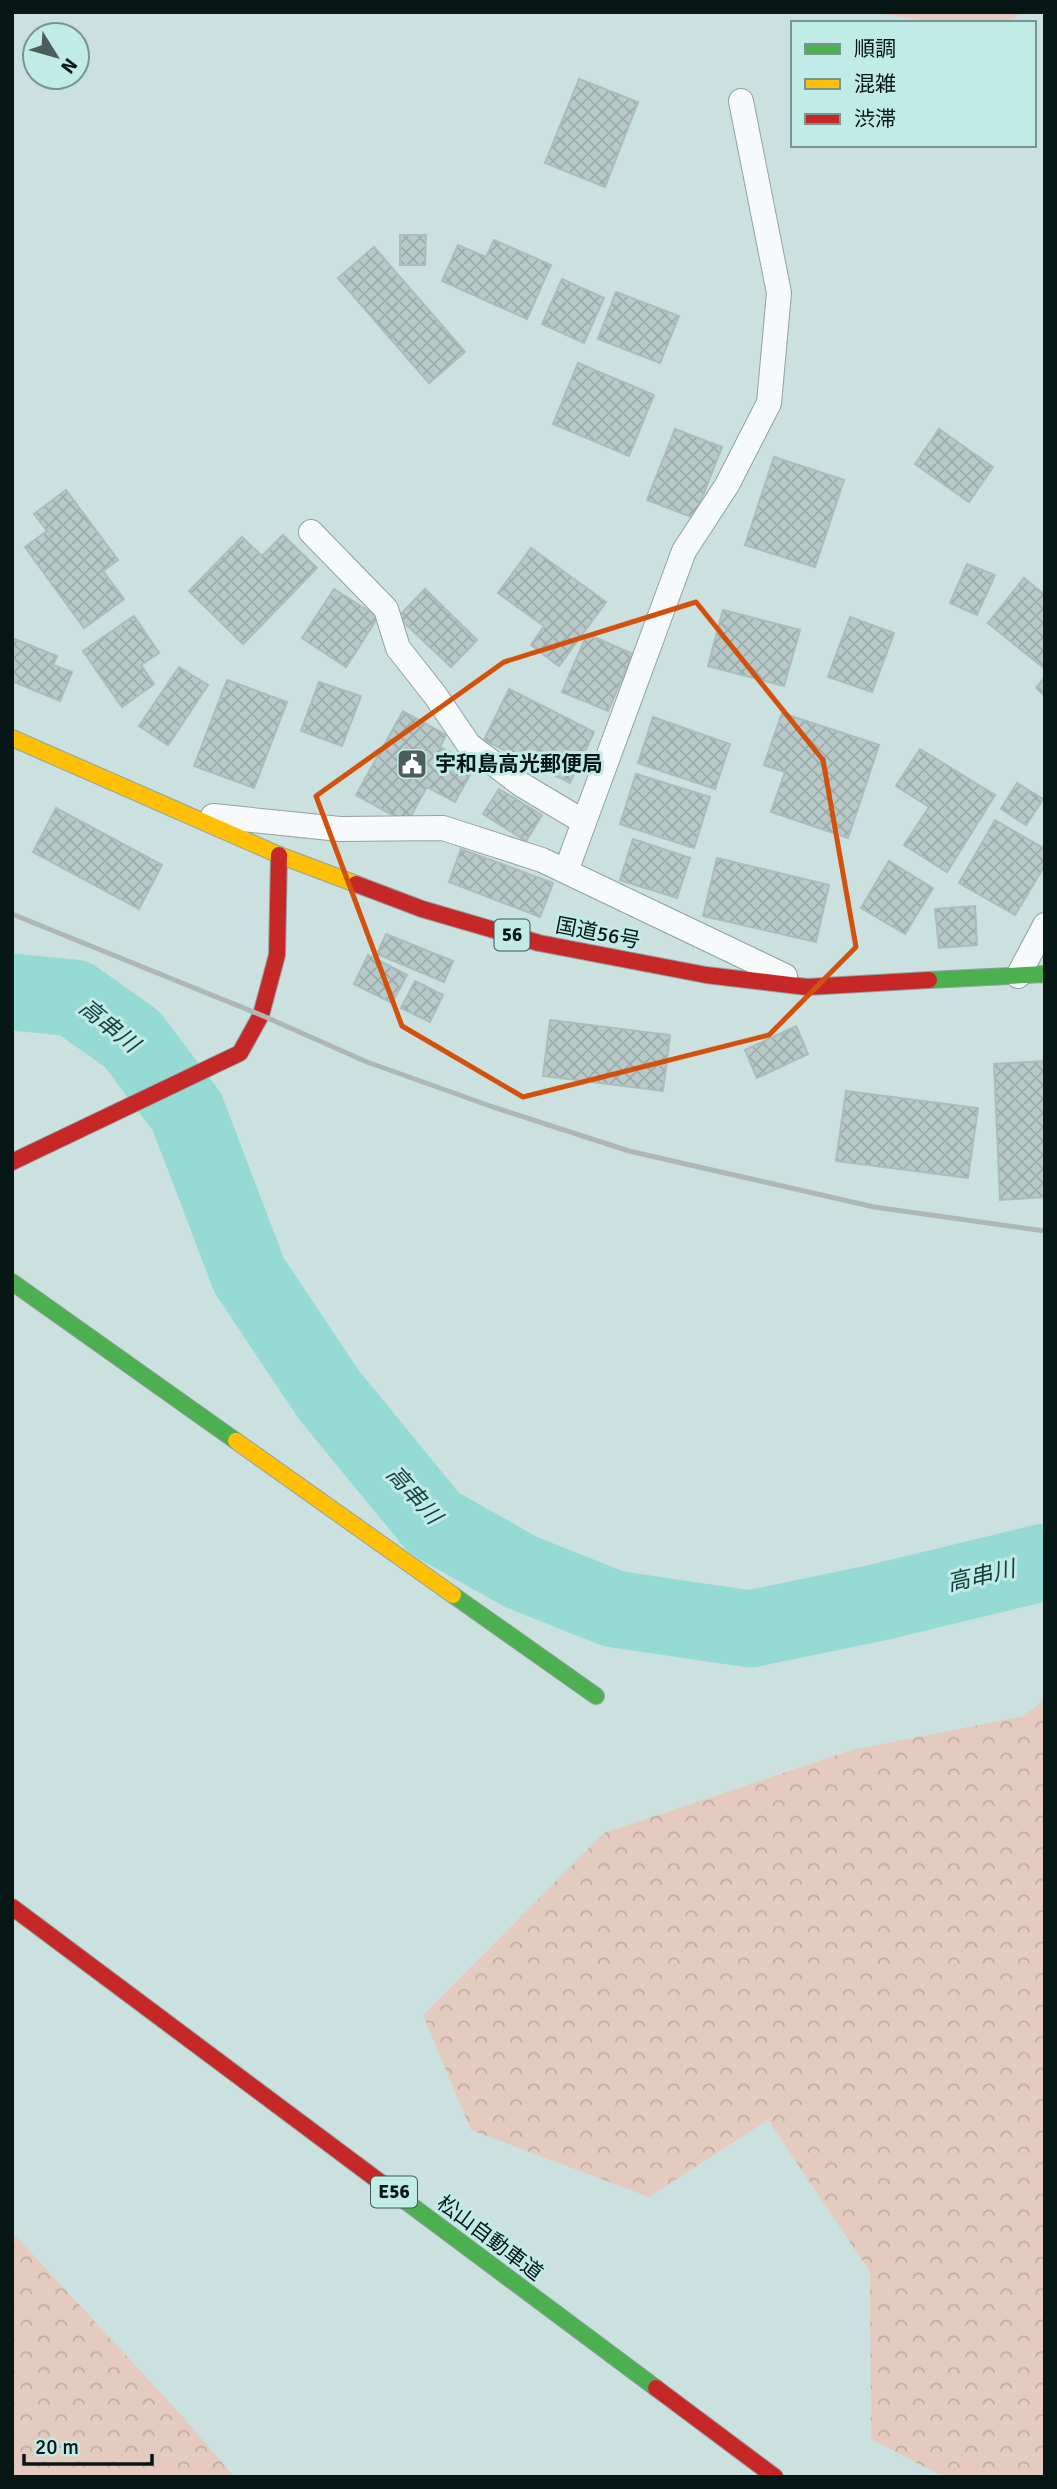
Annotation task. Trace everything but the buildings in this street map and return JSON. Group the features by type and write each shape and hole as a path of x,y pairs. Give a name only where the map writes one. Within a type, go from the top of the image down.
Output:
{"main road":[{"name":"国道56号","path":"12,738 279,855 422,909 539,943 706,975 807,987 1045,974"},
{"path":"12,1162 240,1053 261,1015 277,955 279,855"},
{"path":"12,1282 596,1696"},
{"name":"松山自動車道","path":"12,1908 775,2477"}],"lane":[{"path":"566,871 684,551 727,485 769,403 779,293 741,101"},
{"path":"311,532 386,609 398,648 469,745 522,785 584,822"},
{"path":"184,814 340,829 443,828 541,860 807,987"},
{"path":"1018,976 1045,925"}],"highlighted area":[{"path":"696,602 823,760 856,947 769,1035 523,1097 402,1026 316,796 504,662"}],"green space":[{"path":"870,12 1020,12 1013,21 929,21"},
{"path":"1045,1699 1045,2477 944,2477 871,2439 870,2272 768,2120 649,2197 471,2130 423,2015 604,1833 852,1750 1024,1716"},
{"path":"12,2232 183,2417 234,2477 12,2477"}],"waterway":[{"name":"高串川","path":"12,992 74,998 132,1039 187,1112 249,1275 329,1395 434,1523 521,1572 614,1609 750,1629 880,1602 1045,1562"}],"railway":[{"path":"12,914 261,1015 367,1062 629,1151 874,1207 1045,1231"}],"traffic: fast":[{"path":"929,980 1045,974"},
{"path":"12,1282 236,1441"},
{"path":"453,1595 596,1696"},
{"path":"396,2194 656,2388"}],"traffic: slow":[{"path":"12,738 279,855 356,884"},
{"path":"236,1441 453,1595"}],"traffic: jam":[{"path":"12,1162 240,1053 261,1015 277,955 279,855"},
{"path":"356,884 422,909 539,943 706,975 807,987 929,980"},
{"path":"12,1907 396,2194"},
{"path":"656,2388 775,2477"}],"place":[{"name":"宇和島高光郵便局","path":"412,764"}]}
